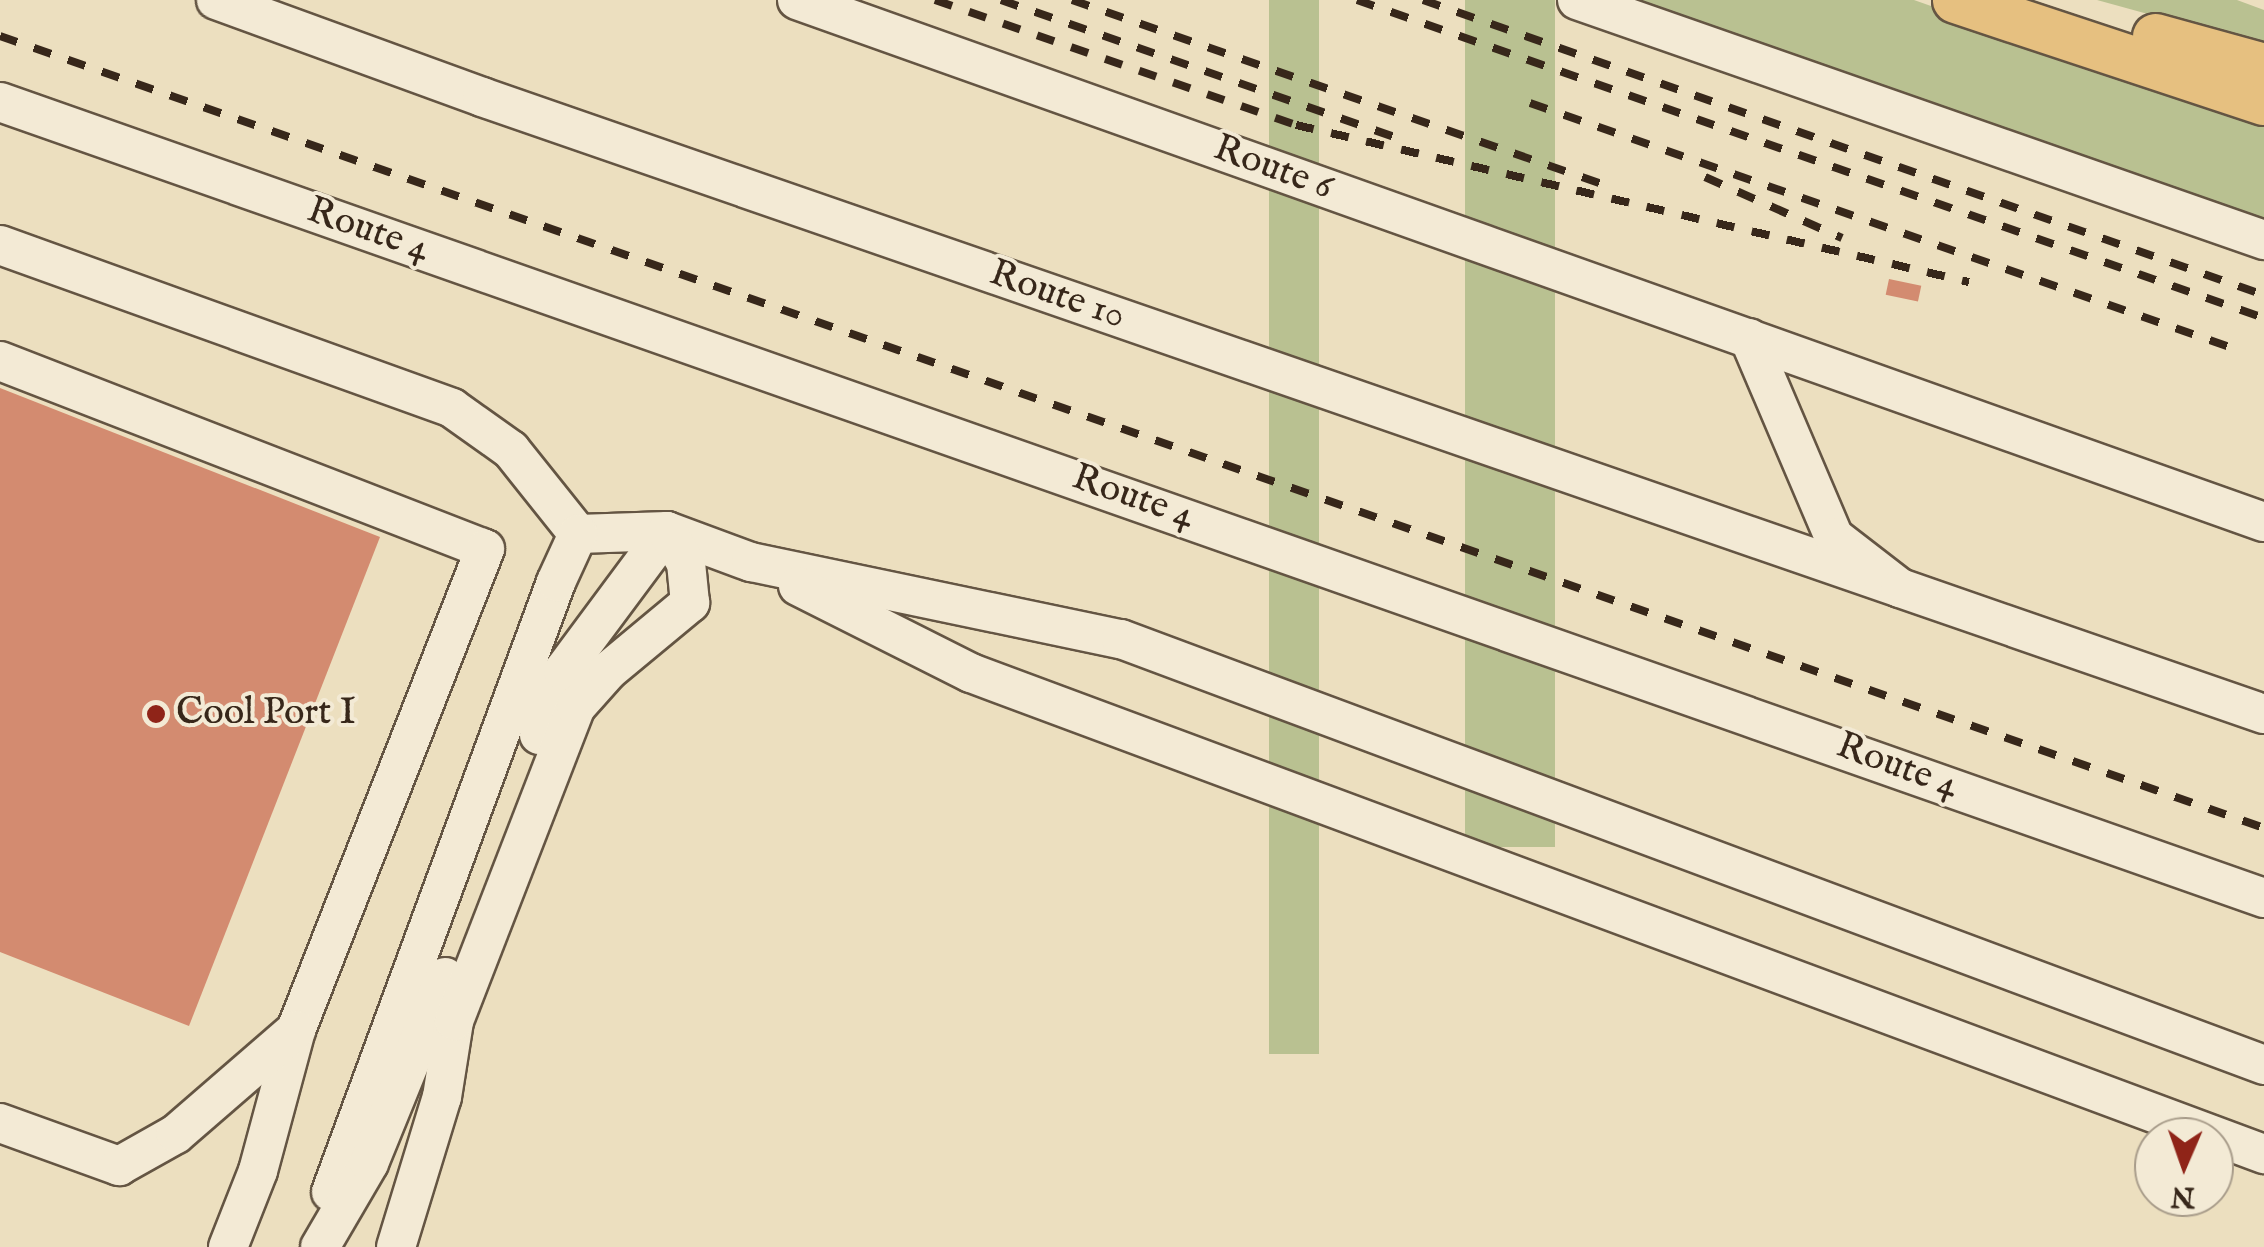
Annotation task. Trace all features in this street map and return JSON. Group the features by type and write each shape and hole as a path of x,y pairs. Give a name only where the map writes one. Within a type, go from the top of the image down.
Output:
{"main road":[{"path":"1955,0 2264,102"},
{"path":"2036,0 2264,66"}],"lane":[{"name":"Route 10","path":"216,0 482,97 2264,714"},
{"name":"Route 6","path":"798,0 2264,522"},
{"path":"1577,0 2264,240"},
{"name":"Route 4","path":"0,102 2264,898"},
{"path":"0,245 452,408 511,450 578,534"},
{"path":"1749,338 1834,537 1900,588"},
{"path":"0,361 485,549 296,1030 258,1171 228,1247"},
{"path":"578,534 667,531 751,562 971,672 2264,1154"},
{"path":"320,1247 377,1145 563,672 667,531"},
{"path":"396,1247 442,1097 454,1021 576,707 608,671 690,603 686,563 667,531"},
{"path":"311,1247 578,534"},
{"path":"751,562 1121,639 2264,1065"},
{"path":"0,1123 119,1166 176,1134 296,1030"}],"green space":[{"path":"1269,0 1319,0 1319,1054 1269,1054"},
{"path":"1465,0 1555,0 1555,847 1465,847"},
{"path":"1600,0 1914,0 2264,124 2264,231"},
{"path":"2097,0 2237,0 2264,10 2264,46"}],"building":[{"path":"1889,279 1921,286 1918,302 1886,295"},
{"name":"Cool Port I","path":"0,388 380,537 189,1026 0,952"}],"railway":[{"path":"935,0 1296,125 1969,282"},
{"path":"1001,0 1398,138"},
{"path":"1072,0 1605,185"},
{"path":"1357,0 2264,318"},
{"path":"1423,0 2264,295"},
{"path":"0,36 2264,828"},
{"path":"1530,103 2241,351"},
{"path":"1705,177 1842,238"}],"place":[{"name":"Cool Port I","path":"156,714"}]}
